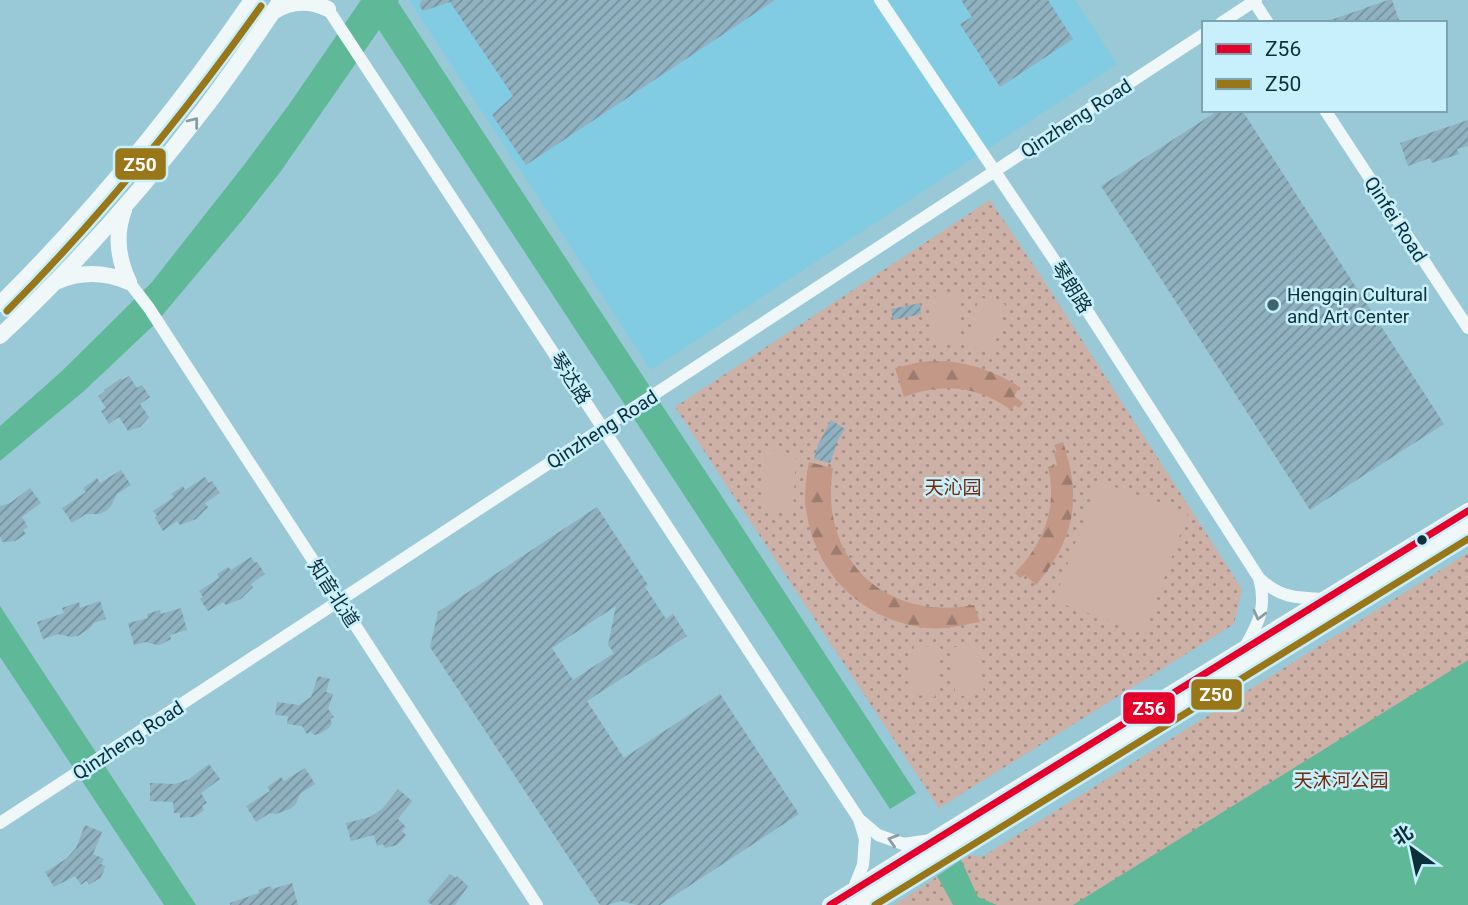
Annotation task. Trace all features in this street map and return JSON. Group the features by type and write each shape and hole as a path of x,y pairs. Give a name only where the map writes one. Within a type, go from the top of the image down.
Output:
{"main road":[{"path":"0,304 61,242 125,170 185,94 252,0"},
{"path":"0,336 127,204 204,108 277,6 304,0 326,4"},
{"path":"127,204 120,226 119,249 129,282"},
{"path":"55,281 76,275 98,274 129,282"},
{"path":"854,897 933,840 1468,511"},
{"path":"830,905 854,897 1468,527"}],"street":[{"name":"琴朗路","path":"880,0 1061,270 1259,578"},
{"path":"1224,21 1254,1 1267,21"},
{"name":"琴达路","path":"326,4 859,819"},
{"name":"Qinzheng Road","path":"0,823 1202,35"},
{"name":"Qinfei Road","path":"1326,112 1468,328"},
{"name":"知音北道","path":"129,282 537,905"},
{"path":"1259,578 1273,590 1290,597 1324,599"},
{"path":"1244,649 1262,607 1259,578"},
{"path":"859,819 878,835 903,844 933,840"},
{"path":"854,897 863,865 865,839 859,819"}],"shaded area":[{"path":"361,0 399,0 916,793 890,809 379,30 281,171 155,324 84,391 0,461 0,426 62,371 152,282 288,106"},
{"path":"409,0 1075,0 1117,64 651,370"},
{"path":"0,606 196,905 164,905 0,657"},
{"path":"1468,660 1468,905 1073,905"},
{"path":"961,860 978,897 997,905 953,905 937,876"}],"green space":[{"name":"天沁园","path":"990,200 1242,589 1234,624 939,808 675,407"},
{"path":"957,294 958,344 930,345 930,295"},
{"path":"979,297 1005,304 993,352 966,345"},
{"path":"946,361 976,367 1010,381 1020,387 1014,396 1023,403 1019,408 1015,405 1011,410 973,391 946,388 904,397 895,368 920,362"},
{"path":"1063,442 1072,482 1071,518 1059,551 1036,585 1025,575 1020,578 1015,573 1033,550 1046,524 1051,497 1048,467 1057,465 1054,445"},
{"path":"766,449 796,454 793,512 761,512"},
{"path":"809,462 833,468 831,500 836,530 848,555 864,577 886,593 912,603 942,608 974,605 980,622 940,628 904,624 864,605 848,592 833,576 812,537 805,502"},
{"path":"1098,481 1188,513 1144,633 1054,601"},
{"name":"天沐河公园","path":"1468,553 1468,905 894,905 970,855 982,857"},
{"path":"977,644 984,693 956,697 949,648"},
{"path":"914,645 941,648 935,697 908,694"}],"building":[{"path":"422,0 775,0 526,165 492,115 513,96 450,2 423,11 419,5"},
{"path":"961,0 1048,0 1073,39 1000,87 960,24 972,17"},
{"path":"1392,0 1399,21 1328,21"},
{"name":"Hengqin Cultural and Art Center","path":"1216,112 1243,112 1444,424 1310,510 1101,186"},
{"path":"1468,120 1468,146 1457,149 1459,154 1432,163 1430,158 1408,166 1400,143"},
{"path":"920,303 921,314 893,320 891,309"},
{"path":"129,376 137,388 142,385 150,397 140,404 149,417 140,427 128,431 119,417 109,424 101,411 106,408 98,396 121,378 122,380"},
{"path":"831,420 845,429 830,463 814,459"},
{"path":"121,470 131,485 117,494 106,511 86,514 72,523 62,508 86,492 83,488 97,478 100,483"},
{"path":"205,477 209,483 212,481 220,493 205,503 208,507 196,519 180,525 177,521 163,531 153,511 174,497 171,494 183,486 185,490"},
{"path":"30,488 41,503 22,517 28,527 23,530 26,534 15,541 2,542 0,506 10,503"},
{"path":"597,507 648,585 645,587 666,619 673,614 687,636 587,701 624,758 720,694 799,814 660,905 637,905 621,901 600,905 430,647 438,612","holes":["616,606 608,645 614,653 573,680 552,648"]},
{"path":"251,557 265,574 251,584 253,587 241,599 226,605 223,602 208,611 200,599 203,597 199,591 219,578 217,574 228,567 231,570"},
{"path":"100,601 106,619 94,623 78,636 58,634 43,639 37,622 64,613 62,608 79,602 80,608"},
{"path":"181,608 187,630 170,635 171,639 162,644 146,642 134,645 128,623 148,618 147,614 160,610 161,614"},
{"path":"318,676 330,679 326,692 333,694 328,709 334,717 330,719 332,723 329,728 314,735 311,731 307,734 302,726 287,724 288,716 275,715 277,702 299,705 311,697"},
{"path":"209,764 220,779 201,793 207,803 202,806 204,810 199,814 180,818 180,813 174,813 173,802 150,801 150,783 175,784 189,779"},
{"path":"305,768 315,784 301,793 290,809 276,814 270,813 256,822 246,806 270,791 267,787 281,777 284,781"},
{"path":"398,789 412,801 398,819 406,827 402,831 406,835 402,840 397,845 385,848 383,844 377,846 374,835 351,841 346,823 370,817 382,809"},
{"path":"85,825 102,832 93,854 104,859 101,864 105,866 103,873 89,885 86,881 81,885 75,876 54,887 45,872 66,859 76,848"},
{"path":"450,874 456,878 457,876 468,886 455,905 432,905 427,901"},
{"path":"292,883 298,905 230,905 259,893 258,890"}],"transit line":[{"name":"Z50","path":"7,311 76,238 140,164 202,87 261,6"},
{"name":"Z56","path":"830,905 1468,511"},
{"name":"Z50","path":"875,905 1468,539"}],"place":[{"name":"Hengqin Cultural and Art Center","path":"1273,305"}]}
